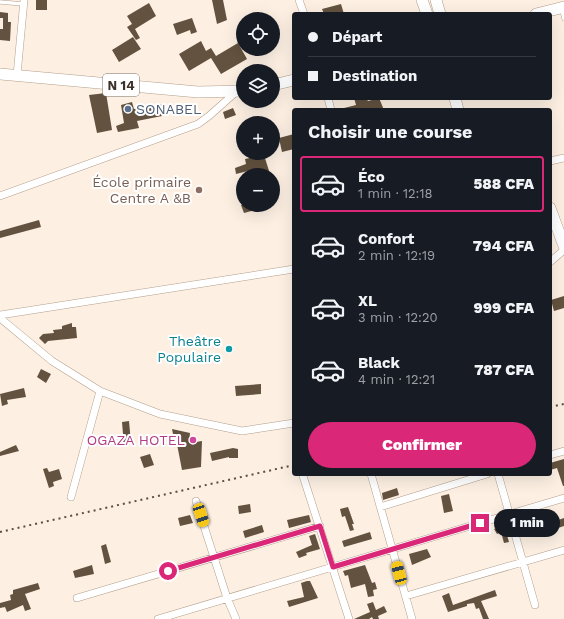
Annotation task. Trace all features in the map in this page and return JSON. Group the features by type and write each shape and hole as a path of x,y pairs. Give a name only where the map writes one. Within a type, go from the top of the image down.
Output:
{"main road":[{"path":"422,0 426,12"},
{"path":"436,0 439,12"},
{"path":"543,12 562,7"},
{"name":"N 14","path":"0,74 198,92 236,92"},
{"path":"280,83 292,80"},
{"path":"552,213 564,246"}],"street":[{"path":"299,0 303,12"},
{"path":"17,75 23,2"},
{"path":"0,196 198,124 236,94"},
{"path":"552,161 564,158"},
{"path":"552,260 564,250"},
{"path":"0,316 292,269"},
{"path":"0,316 52,361 100,391 160,414 242,431 292,423"},
{"path":"71,497 100,391"},
{"path":"552,454 564,450"},
{"path":"303,476 349,619"},
{"path":"372,476 412,619"},
{"path":"380,507 481,476"},
{"path":"499,476 535,606"},
{"path":"158,619 564,498"},
{"path":"196,501 227,598 236,619"},
{"path":"77,598 320,526"},
{"path":"406,596 564,550"}],"lane":[{"path":"0,2 23,2"},
{"path":"562,7 564,19"}],"building":[{"path":"36,0 47,0 47,10 36,10"},
{"path":"212,0 223,0 227,20 217,24"},
{"path":"149,3 156,16 135,29 140,38 136,40 127,27 132,24 127,16"},
{"path":"341,4 343,12 323,12 322,9"},
{"path":"0,12 8,13 8,22 11,22 10,41 0,40 0,29 3,29 3,18 0,18"},
{"path":"192,18 197,32 191,34 190,30 177,35 173,24"},
{"path":"133,37 141,49 119,62 112,50"},
{"path":"201,41 206,51 211,48 216,56 236,44 236,56 245,56 247,59 221,74 211,58 189,71 179,54"},
{"path":"106,93 112,130 97,133 89,95"},
{"path":"355,100 380,100 383,108 344,108 356,105"},
{"path":"132,102 134,109 165,104 167,115 137,121 139,128 118,132 116,126 124,123 121,105"},
{"path":"233,108 236,115 225,119 223,112"},
{"path":"292,135 292,150 282,152 280,138"},
{"path":"245,160 266,160 268,168 236,168 236,174 235,168 246,164"},
{"path":"39,220 41,227 0,238 0,231"},
{"path":"564,296 564,308 554,311 552,300"},
{"path":"72,323 72,327 76,327 77,338 48,341 45,344 39,338 43,334 54,333 53,330 62,329 62,326"},
{"path":"41,369 51,374 46,383 37,377"},
{"path":"261,384 261,394 236,396 235,386"},
{"path":"24,388 26,397 7,400 8,404 2,406 0,394"},
{"path":"129,421 131,443 122,443 122,422"},
{"path":"172,429 190,433 189,443 202,441 201,467 182,470 176,439 174,439"},
{"path":"16,445 19,451 0,456 0,452"},
{"path":"233,448 238,449 238,458 229,457 212,461 210,453"},
{"path":"150,454 154,465 144,468 140,457"},
{"path":"564,459 564,486 557,468 552,469 552,462"},
{"path":"47,468 49,472 59,469 62,479 53,482 54,486 49,488 43,469"},
{"path":"397,488 399,495 383,500 382,493"},
{"path":"449,494 453,511 444,513 441,496"},
{"path":"250,504 251,512 239,514 238,506"},
{"path":"348,507 354,524 352,524 354,530 350,531 345,516 342,517 340,509"},
{"path":"190,515 193,523 180,526 178,518"},
{"path":"309,515 311,522 289,528 287,520"},
{"path":"564,518 564,526 552,530 550,523"},
{"path":"503,522 509,542 504,543 501,532 497,534 494,529 499,527 498,523"},
{"path":"262,525 264,532 245,538 243,531"},
{"path":"370,532 372,539 344,547 342,541"},
{"path":"315,534 320,549 306,553 307,555 299,558 296,552 312,545 309,536"},
{"path":"106,544 111,562 105,564 101,546"},
{"path":"427,549 431,557 412,565 409,554"},
{"path":"92,565 94,574 75,578 73,571"},
{"path":"365,565 372,583 375,582 377,589 373,590 374,596 368,597 365,584 351,588 348,575 345,576 343,571"},
{"path":"310,581 318,598 289,607 287,601 304,597 301,583"},
{"path":"38,583 40,589 25,594 31,609 25,611 23,605 7,612 5,607 0,608 0,603 11,600 10,595 13,594 13,590"},
{"path":"495,590 497,596 481,601 489,619 483,619 479,608 476,609 474,603 467,604 467,606 448,612 442,596 449,593 453,605"},
{"path":"373,602 376,610 384,606 387,612 378,616 379,619 373,619 372,617 369,619 354,619 370,612 367,604"}],"railway":[{"path":"552,407 564,404"},
{"path":"0,532 292,465"}],"place":[{"name":"SONABEL","path":"128,109"},
{"name":"École primaire Centre A &B","path":"199,190"},
{"name":"Theâtre Populaire","path":"229,349"},
{"name":"OGAZA HOTEL","path":"193,440"}],"route":[{"path":"168,571 320,526 333,567 480,523"}]}
